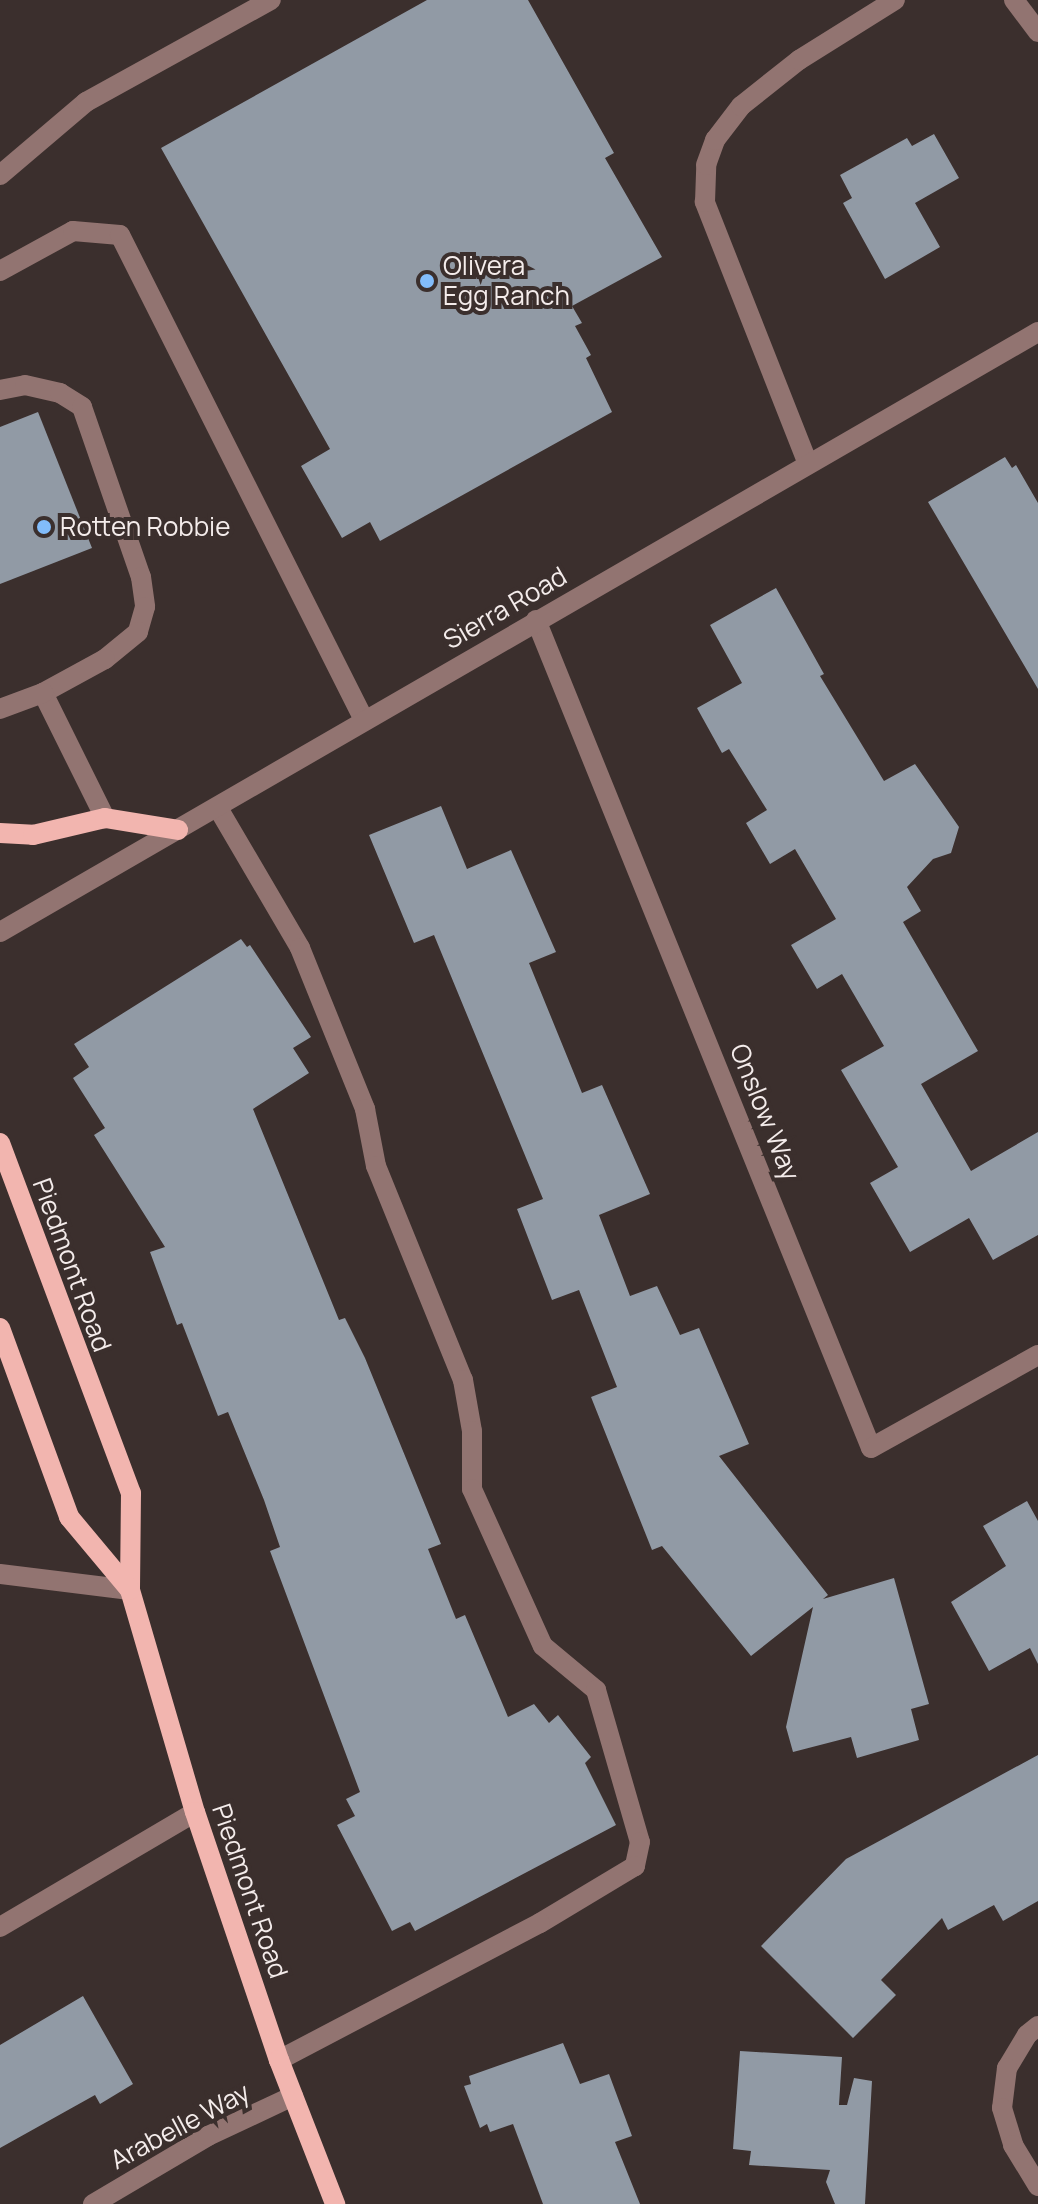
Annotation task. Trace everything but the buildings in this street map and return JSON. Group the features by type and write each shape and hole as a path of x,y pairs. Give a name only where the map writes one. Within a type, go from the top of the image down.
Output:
{"main road":[{"path":"0,833 33,835 105,818 178,830"},
{"name":"Piedmont Road","path":"0,1143 131,1493 130,1590 195,1812 279,2060 335,2204"},
{"name":"Piedmont Road","path":"0,1328 69,1517 130,1590"}],"street":[{"path":"0,175 86,102 271,0"},
{"path":"808,464 705,202 706,165 715,140 741,106 799,60 895,0"},
{"path":"1014,0 1038,32"},
{"path":"0,271 73,231 120,235 364,720"},
{"name":"Sierra Road","path":"0,932 1038,332"},
{"path":"0,390 25,385 60,393 82,407 141,577 145,607 138,632 105,659 43,693 0,709"},
{"name":"Onslow Way","path":"536,620 871,1448 1038,1355"},
{"path":"43,693 105,818"},
{"path":"218,808 306,963 365,1109 376,1166 463,1380 472,1431 472,1489 543,1646 596,1690 640,1842 635,1866 540,1923 279,2060"},
{"path":"0,1574 130,1590"},
{"path":"0,1927 195,1812"},
{"path":"1038,2026 1027,2035 1007,2068 1002,2108 1013,2145 1038,2186"},
{"name":"Arabelle Way","path":"93,2204 208,2136 293,2096"}],"place":[{"name":"Olivera Egg Ranch","path":"427,281"},
{"name":"Rotten Robbie","path":"44,527"}]}
